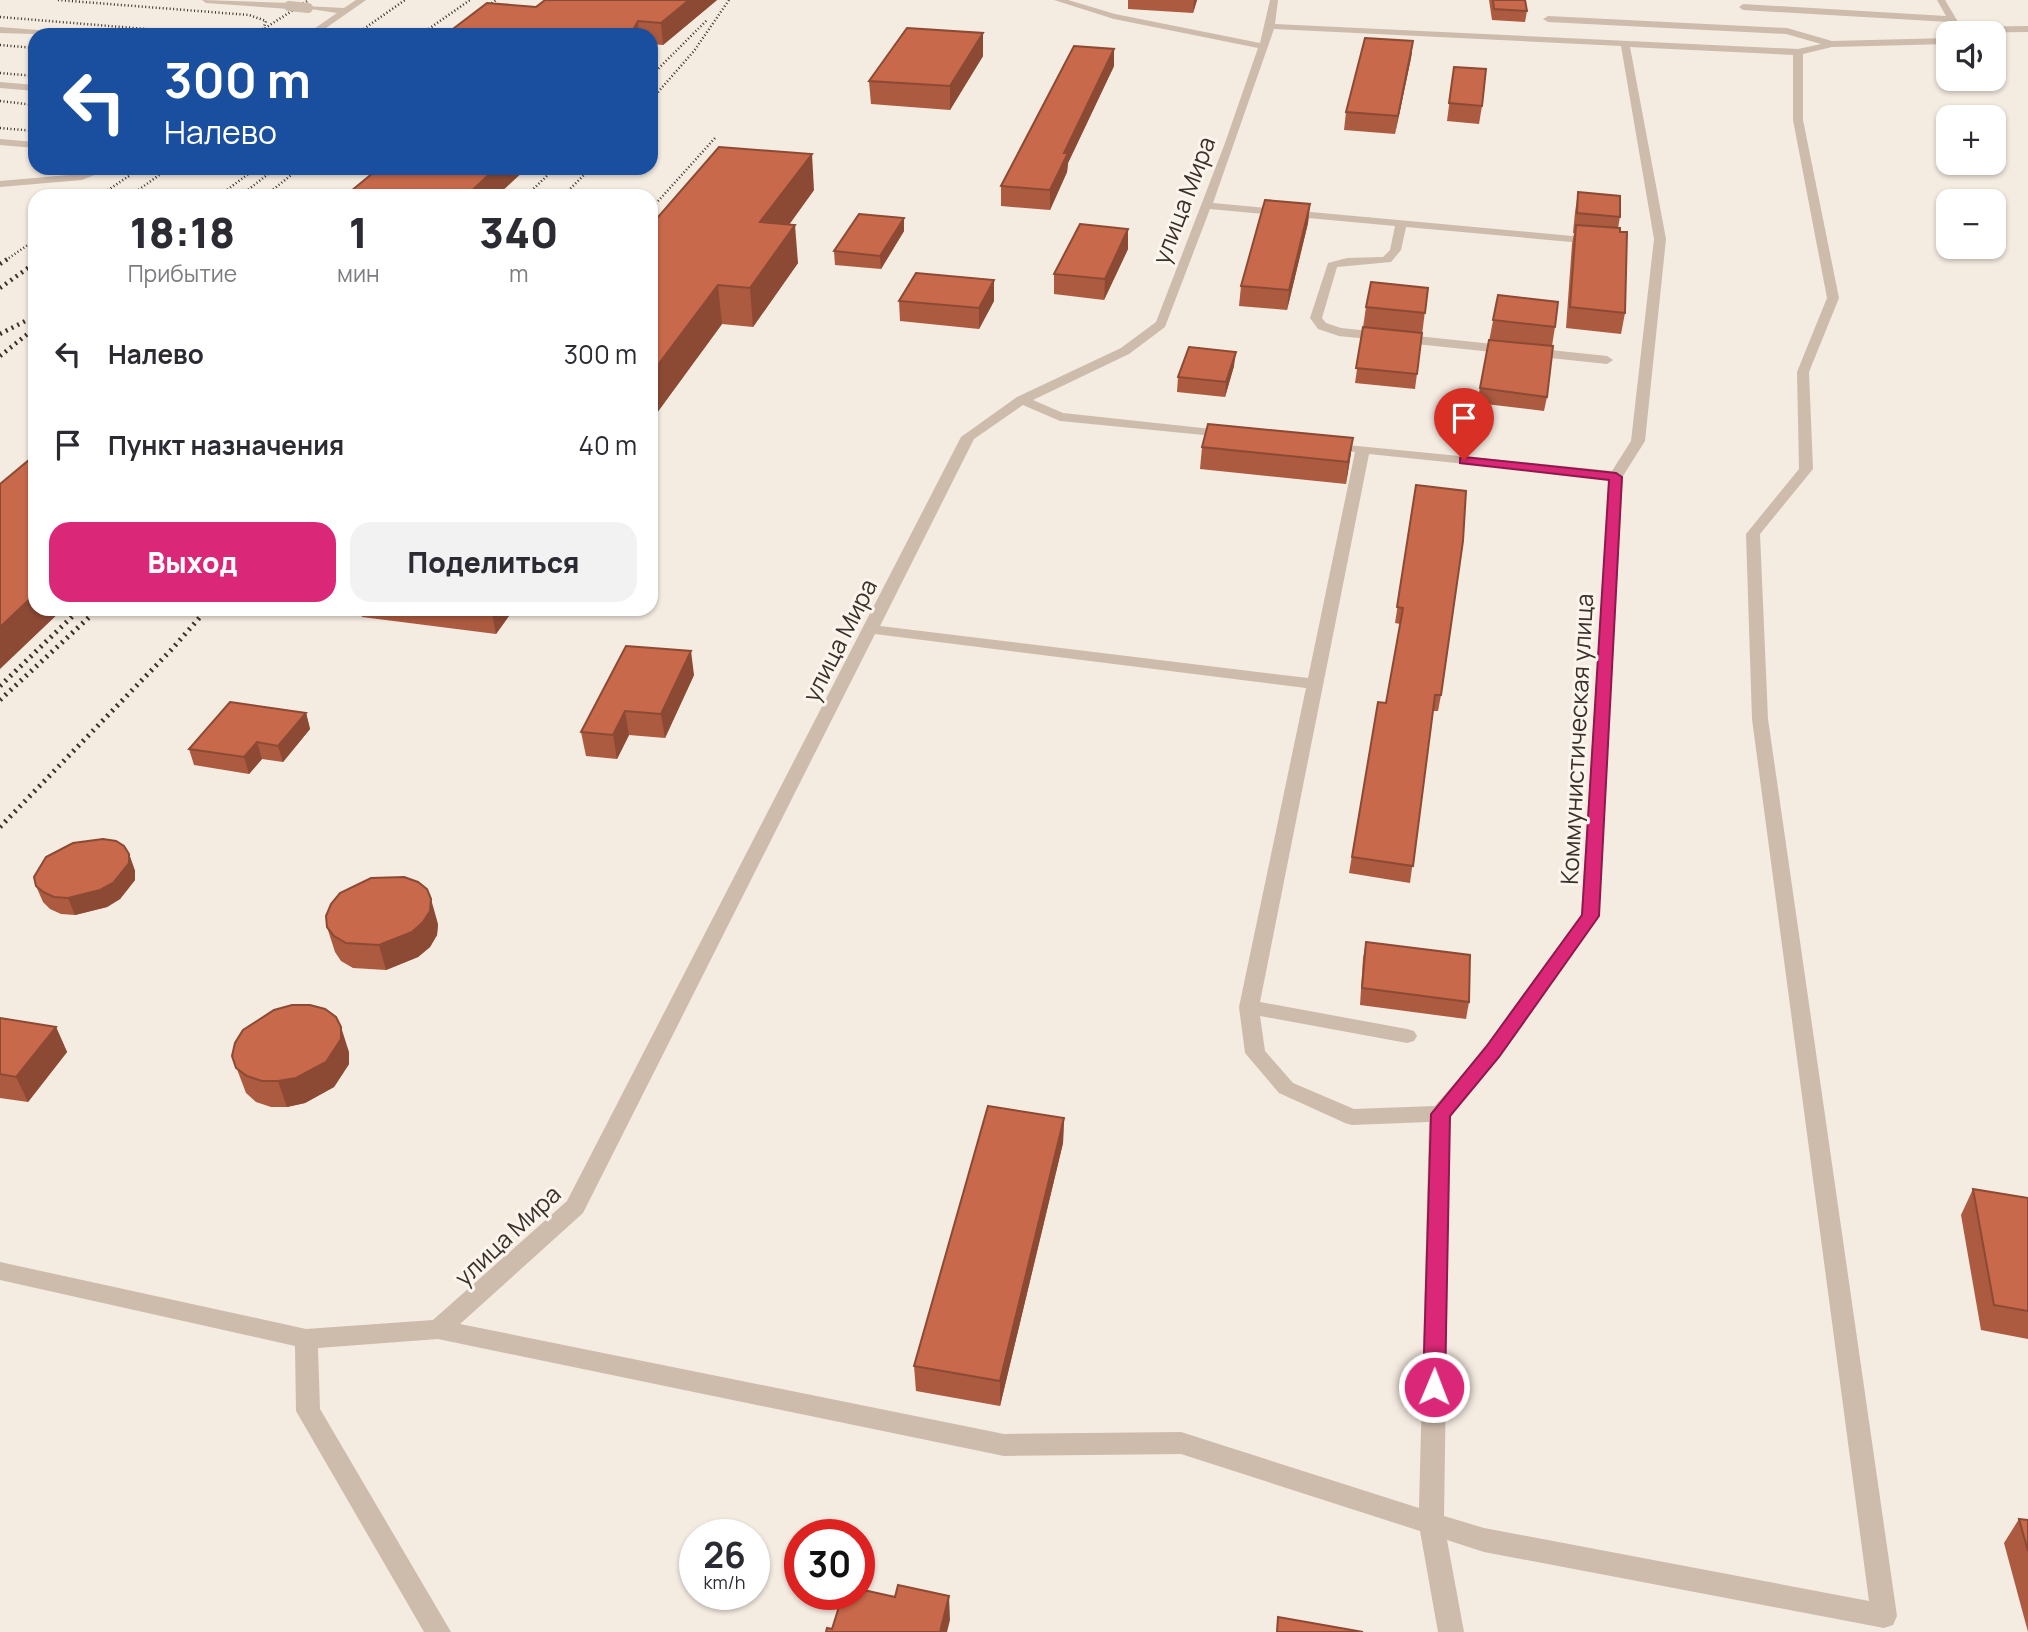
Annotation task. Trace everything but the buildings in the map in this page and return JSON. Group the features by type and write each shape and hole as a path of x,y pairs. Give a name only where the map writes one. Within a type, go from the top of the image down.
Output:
{"street":[{"path":"206,0 346,11"},
{"path":"320,28 362,0"},
{"path":"1058,0 1114,16 1263,46"},
{"name":"улица Мира","path":"438,1329 575,1207 968,437 1022,400 1125,351 1161,324 1208,206 1270,26 1275,0"},
{"path":"1941,0 1952,19"},
{"path":"1742,4 1952,19"},
{"path":"1742,4 1752,17 1832,44"},
{"path":"1550,40 1548,14 1787,31"},
{"path":"1678,25 1682,47"},
{"path":"1270,26 1798,52 1832,44 1936,41"},
{"path":"2006,30 2028,29"},
{"path":"0,30 28,32"},
{"name":"Коммунистическая улица","path":"1440,1114 1493,1052 1590,916 1616,477 1638,441 1660,239 1625,44"},
{"path":"0,1271 306,1339 438,1329 1004,1444 1181,1444 1484,1540 1884,1616 1760,719 1753,534 1806,469 1803,372 1833,298 1798,120 1798,52"},
{"path":"0,85 28,87"},
{"path":"0,142 28,144"},
{"path":"0,184 88,175"},
{"path":"1208,206 1609,242"},
{"path":"1401,223 1394,255 1390,259 1349,260 1332,265 1316,318 1322,327 1339,332 1607,360"},
{"path":"1022,400 1060,417 1239,436"},
{"path":"1336,446 1616,477"},
{"path":"1363,449 1249,1007 1255,1053 1286,1088 1352,1117 1440,1114 1431,1523 1451,1632"},
{"path":"870,629 1315,684"},
{"path":"1249,1007 1407,1036"},
{"path":"306,1339 308,1411 438,1632"}],"railway":[{"path":"58,0 249,15 266,21 264,28"},
{"path":"265,28 309,0"},
{"path":"365,28 405,0"},
{"path":"430,28 470,0"},
{"path":"459,28 496,0"},
{"path":"658,92 694,51 729,0"},
{"path":"0,17 134,28"},
{"path":"658,69 707,20"},
{"path":"0,45 28,47"},
{"path":"0,73 28,75"},
{"path":"0,101 28,104"},
{"path":"0,128 28,130"},
{"path":"658,201 715,138"},
{"path":"140,189 159,175"},
{"path":"228,189 247,175"},
{"path":"249,189 267,175"},
{"path":"274,189 291,175"},
{"path":"533,189 548,175"},
{"path":"570,189 584,175"},
{"path":"110,189 129,176"},
{"path":"6,260 28,245"},
{"path":"0,264 6,260"},
{"path":"0,288 28,268"},
{"path":"0,334 28,320"},
{"path":"0,356 28,334"},
{"path":"0,686 73,616"},
{"path":"0,700 90,616"},
{"path":"0,827 201,616"}],"route":[{"path":"1434,1387 1440,1114 1493,1052 1590,916 1616,477 1464,460"}]}
